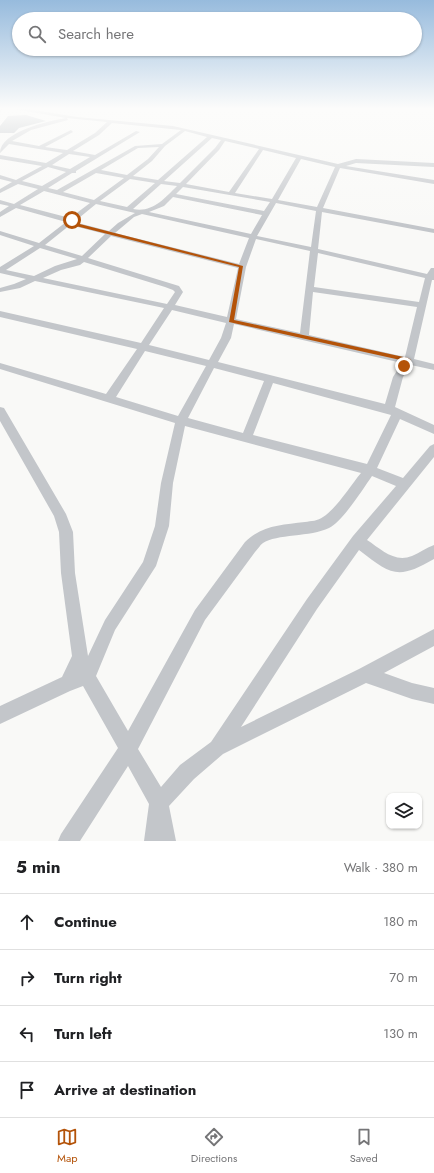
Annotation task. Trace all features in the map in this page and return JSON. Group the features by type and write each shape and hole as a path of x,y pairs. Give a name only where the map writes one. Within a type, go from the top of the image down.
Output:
{"street":[{"path":"17,160 40,147"},
{"path":"41,147 97,157"},
{"path":"0,191 76,147"},
{"path":"0,215 42,188 113,147"},
{"path":"57,193 137,147"},
{"path":"0,271 40,245 71,222 94,202 150,160 161,147"},
{"path":"129,209 198,147"},
{"path":"0,290 17,286 31,279 77,263 84,259 110,233 132,216 162,205 218,147"},
{"path":"259,147 338,166 434,182"},
{"path":"231,194 262,148"},
{"path":"0,157 47,165 87,175"},
{"path":"0,715 68,683 87,677 110,625 149,566 162,526 167,483 181,421 226,338 242,266 254,237 299,157"},
{"path":"338,166 356,161 434,165"},
{"path":"304,337 319,210 338,166"},
{"path":"96,171 274,201 434,232"},
{"path":"0,177 94,202 432,275 422,305 408,360 398,377 393,411 370,470 335,515 326,523 314,527 271,533 259,538 250,547 200,615 128,749 68,841"},
{"path":"172,194 267,214"},
{"path":"0,202 110,233 242,266"},
{"path":"0,233 176,288 179,292 109,399"},
{"path":"0,271 31,279 170,307 434,367"},
{"path":"310,289 422,305"},
{"path":"0,314 143,347 393,411 434,430"},
{"path":"0,366 181,421 370,470 405,484"},
{"path":"247,437 270,379"},
{"path":"0,411 16,441 60,514 66,532 68,573 80,657 68,683"},
{"path":"217,748 312,604 358,542 434,449"},
{"path":"358,542 384,560 398,566 408,564 434,552"},
{"path":"154,841 159,803 187,772 217,748 365,675 434,637"},
{"path":"365,675 412,691 434,696"},
{"path":"87,677 159,803 166,841"}],"route":[{"path":"72,220 69,223 242,266 231,321 408,360 404,366"}]}
